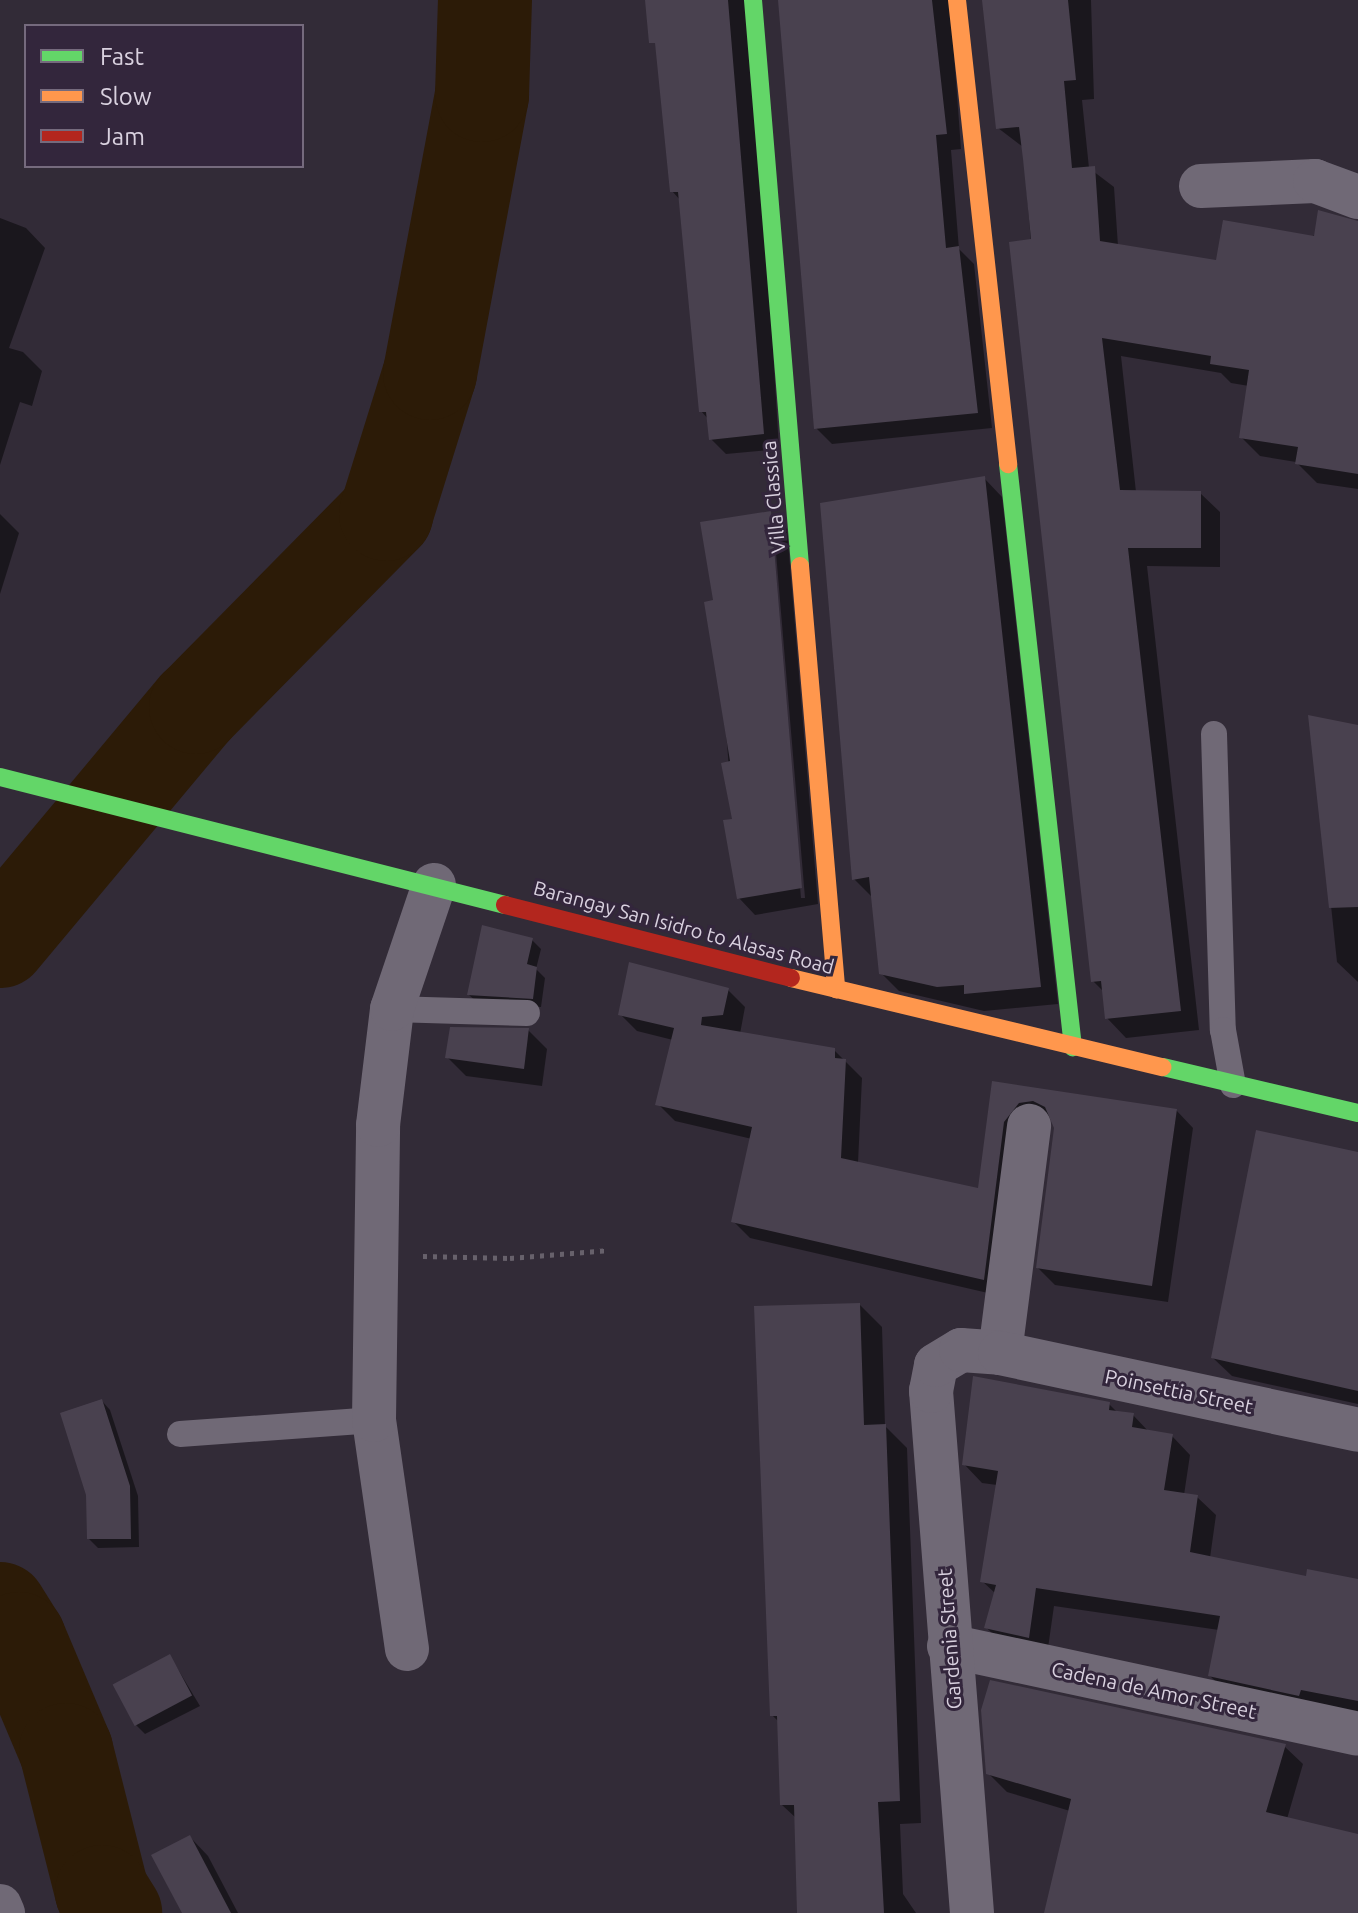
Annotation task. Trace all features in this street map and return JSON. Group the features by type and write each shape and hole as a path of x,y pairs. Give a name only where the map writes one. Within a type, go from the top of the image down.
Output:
{"street":[{"name":"Villa Classica","path":"753,0 836,989"},
{"path":"957,0 1073,1047"},
{"path":"1201,186 1315,181 1358,197"},
{"name":"Barangay San Isidro to Alasas Road","path":"0,777 836,989 1358,1113"},
{"path":"407,1649 374,1420 378,1125 392,1009 434,885"},
{"path":"1000,1353 1029,1126"},
{"name":"Poinsettia Street","path":"936,1365 961,1350 1000,1353 1358,1430"},
{"name":"Gardenia Street","path":"936,1365 931,1391 972,1913"},
{"name":"Cadena de Amor Street","path":"949,1646 1358,1734"},
{"path":"0,1906 3,1913"}],"lane":[{"path":"1214,734 1223,1030 1233,1085"},
{"path":"392,1009 527,1013"},
{"path":"180,1434 374,1420"}],"path":[{"path":"374,1255 510,1258 610,1250"}],"building":[{"path":"645,0 728,0 764,434 709,440 706,412 699,412 678,192 670,192 655,43 649,43"},
{"path":"778,0 932,0 947,134 936,135 946,248 959,246 978,413 814,429"},
{"path":"982,0 1068,0 1076,80 1064,81 1072,168 1095,166 1100,241 1216,260 1223,220 1314,236 1318,210 1358,221 1358,474 1295,464 1298,447 1239,438 1249,370 1210,364 1211,356 1102,338 1120,490 1201,491 1201,548 1128,548 1181,1011 1105,1019 1101,981 1091,982 1009,242 1031,239 1023,159 1019,127 996,129"},
{"path":"985,476 1041,987 964,994 964,985 937,987 879,974 869,877 852,880 820,503"},
{"path":"771,511 802,888 737,899 723,820 732,819 721,763 730,761 704,602 713,600 700,522"},
{"path":"1308,715 1358,725 1358,907 1329,908"},
{"path":"482,925 533,938 527,964 537,967 533,999 467,995"},
{"path":"629,962 729,988 723,1015 702,1017 701,1025 835,1048 835,1058 846,1059 841,1158 978,1188 992,1081 1177,1109 1152,1286 1036,1268 1054,1128 1045,1107 1033,1101 1019,1103 1004,1122 984,1280 731,1222 752,1127 655,1105 674,1028 618,1015"},
{"path":"450,1027 529,1028 524,1069 445,1058"},
{"path":"1256,1130 1358,1152 1358,1391 1211,1358"},
{"path":"860,1303 864,1425 886,1424 900,1801 878,1802 884,1913 797,1913 794,1805 780,1805 777,1716 770,1716 754,1306"},
{"path":"973,1376 1110,1402 1109,1410 1134,1413 1132,1427 1173,1434 1164,1490 1198,1495 1190,1552 1306,1576 1307,1569 1358,1579 1358,1701 1301,1690 1299,1696 1208,1676 1220,1616 1036,1588 1029,1638 984,1628 996,1585 980,1582 998,1471 962,1465"},
{"path":"102,1399 130,1486 131,1539 87,1539 86,1495 60,1413"},
{"path":"170,1654 192,1695 135,1726 113,1685"},
{"path":"990,1680 1286,1744 1266,1812 1358,1834 1358,1913 1044,1913 1071,1799 986,1774 981,1710"},
{"path":"190,1835 231,1913 182,1913 151,1855"}],"waterway":[{"path":"0,941 196,707 386,514 430,373 482,95 485,0"},
{"path":"0,1609 19,1639 66,1750 102,1892 115,1913"}],"traffic: fast":[{"path":"753,0 800,566"},
{"path":"1008,464 1073,1047"},
{"path":"0,777 505,905"},
{"path":"1163,1067 1358,1113"}],"traffic: slow":[{"path":"957,0 1008,464"},
{"path":"800,566 836,989"},
{"path":"791,978 1163,1067"}],"traffic: jam":[{"path":"505,905 791,978"}]}
